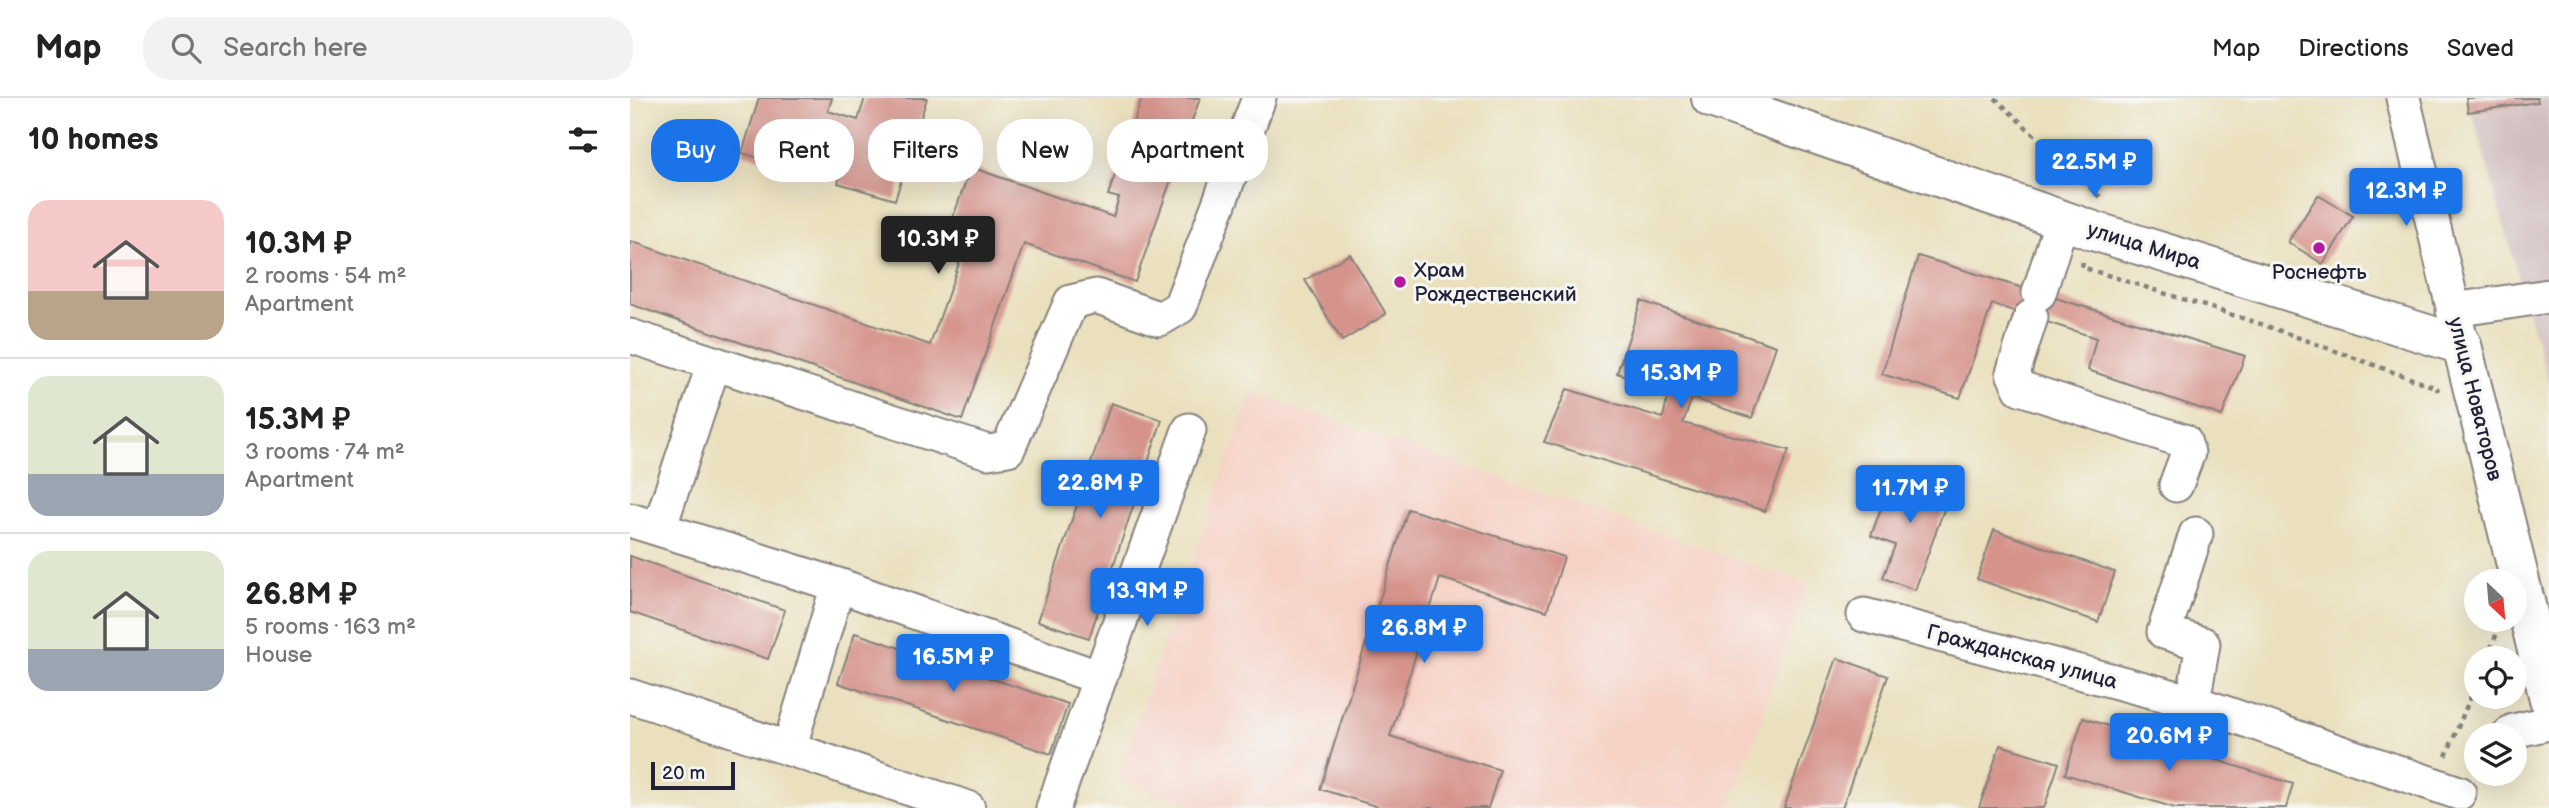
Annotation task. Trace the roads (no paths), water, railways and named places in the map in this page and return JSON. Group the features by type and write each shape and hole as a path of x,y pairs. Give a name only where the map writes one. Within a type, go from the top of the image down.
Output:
{"main road":[{"name":"улица Мира","path":"1711,98 2078,225 2458,327"},
{"name":"улица Новаторов","path":"2458,327 2549,699"}],"street":[{"path":"630,336 988,452 1008,449 1071,302 1096,296 1160,320 1180,307 1259,98"},
{"name":"улица Новаторов","path":"2403,98 2458,327"},
{"path":"2078,225 2035,305 2013,373 2020,388 2183,442 2188,453 2176,485"},
{"path":"2458,327 2549,296"},
{"path":"714,363 645,525 838,585 1100,678"},
{"path":"1053,808 1189,430"},
{"path":"2193,702 2203,644 2164,632 2196,534"},
{"path":"789,749 838,585"},
{"name":"Гражданская улица","path":"1864,615 2193,702 2454,789"},
{"path":"630,696 968,808"},
{"path":"2527,728 2549,723"}],"place":[{"name":"Роснефть","path":"2319,248"},
{"name":"Храм Рождественский","path":"1400,282"}]}
